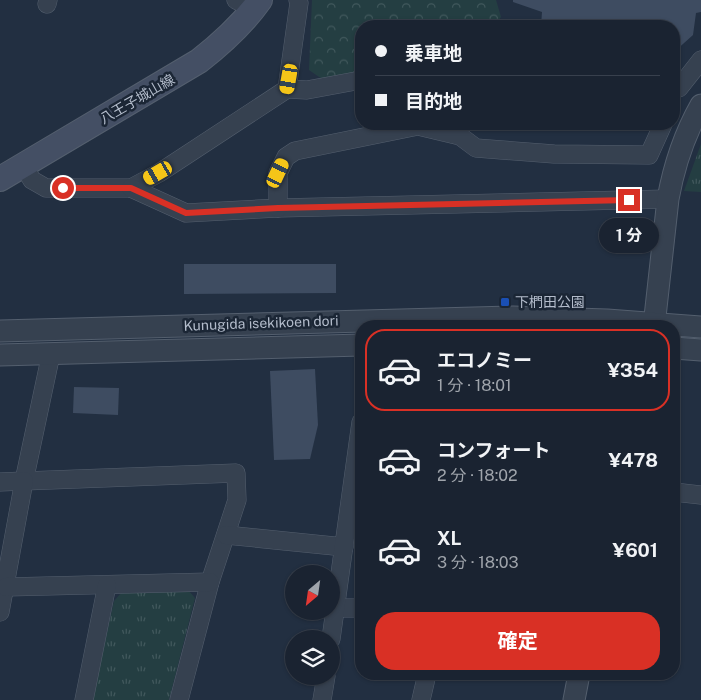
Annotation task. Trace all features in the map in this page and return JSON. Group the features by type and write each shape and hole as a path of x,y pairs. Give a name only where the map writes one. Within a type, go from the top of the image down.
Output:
{"main road":[{"name":"八王子城山線","path":"0,179 199,61 221,44 244,22 250,3"}],"street":[{"path":"287,89 296,37 298,0"},
{"path":"680,87 701,60"},
{"path":"131,188 174,163 287,89 307,90 355,81"},
{"path":"654,320 668,199 679,153 701,105"},
{"path":"278,208 278,173 286,157 296,151 398,130"},
{"path":"435,130 460,136 476,148 554,154 649,155 660,130"},
{"path":"23,165 32,180 46,188 131,188 186,213 278,208 668,199"},
{"name":"Kunugida isekikoen dori","path":"446,320 513,317 573,320"},
{"name":"Kunugida isekikoen dori","path":"0,331 355,324"},
{"name":"Kunugida isekikoen dori","path":"680,325 701,326"},
{"name":"Kunugida isekikoen dori","path":"0,355 355,345"},
{"path":"680,348 701,350"},
{"path":"0,612 24,481 51,354"},
{"path":"340,578 355,466"},
{"path":"0,482 236,473 237,500 210,582 179,700"},
{"path":"680,493 701,495"},
{"path":"226,535 344,547"},
{"path":"6,587 210,582"},
{"path":"84,700 107,585"},
{"path":"340,608 355,608"},
{"path":"421,700 426,680"},
{"path":"574,700 578,680"},
{"path":"322,700 324,685"}],"green space":[{"path":"312,0 496,0 501,17 499,20 355,20 355,72 325,81 309,70"},
{"path":"701,144 701,192 684,191"},
{"path":"188,590 195,598 169,700 92,700 114,601 122,592"}],"building":[{"path":"513,0 701,0 701,12 696,13 693,35 680,47 680,20 541,20 542,12 513,2"},
{"path":"184,264 336,264 336,293 184,294"},
{"path":"315,369 318,425 310,459 274,460 270,371"},
{"path":"74,387 119,388 118,415 73,413"}],"place":[{"name":"下椚田公園","path":"505,302"}],"route":[{"path":"63,188 131,188 186,213 278,208 629,200"}]}
